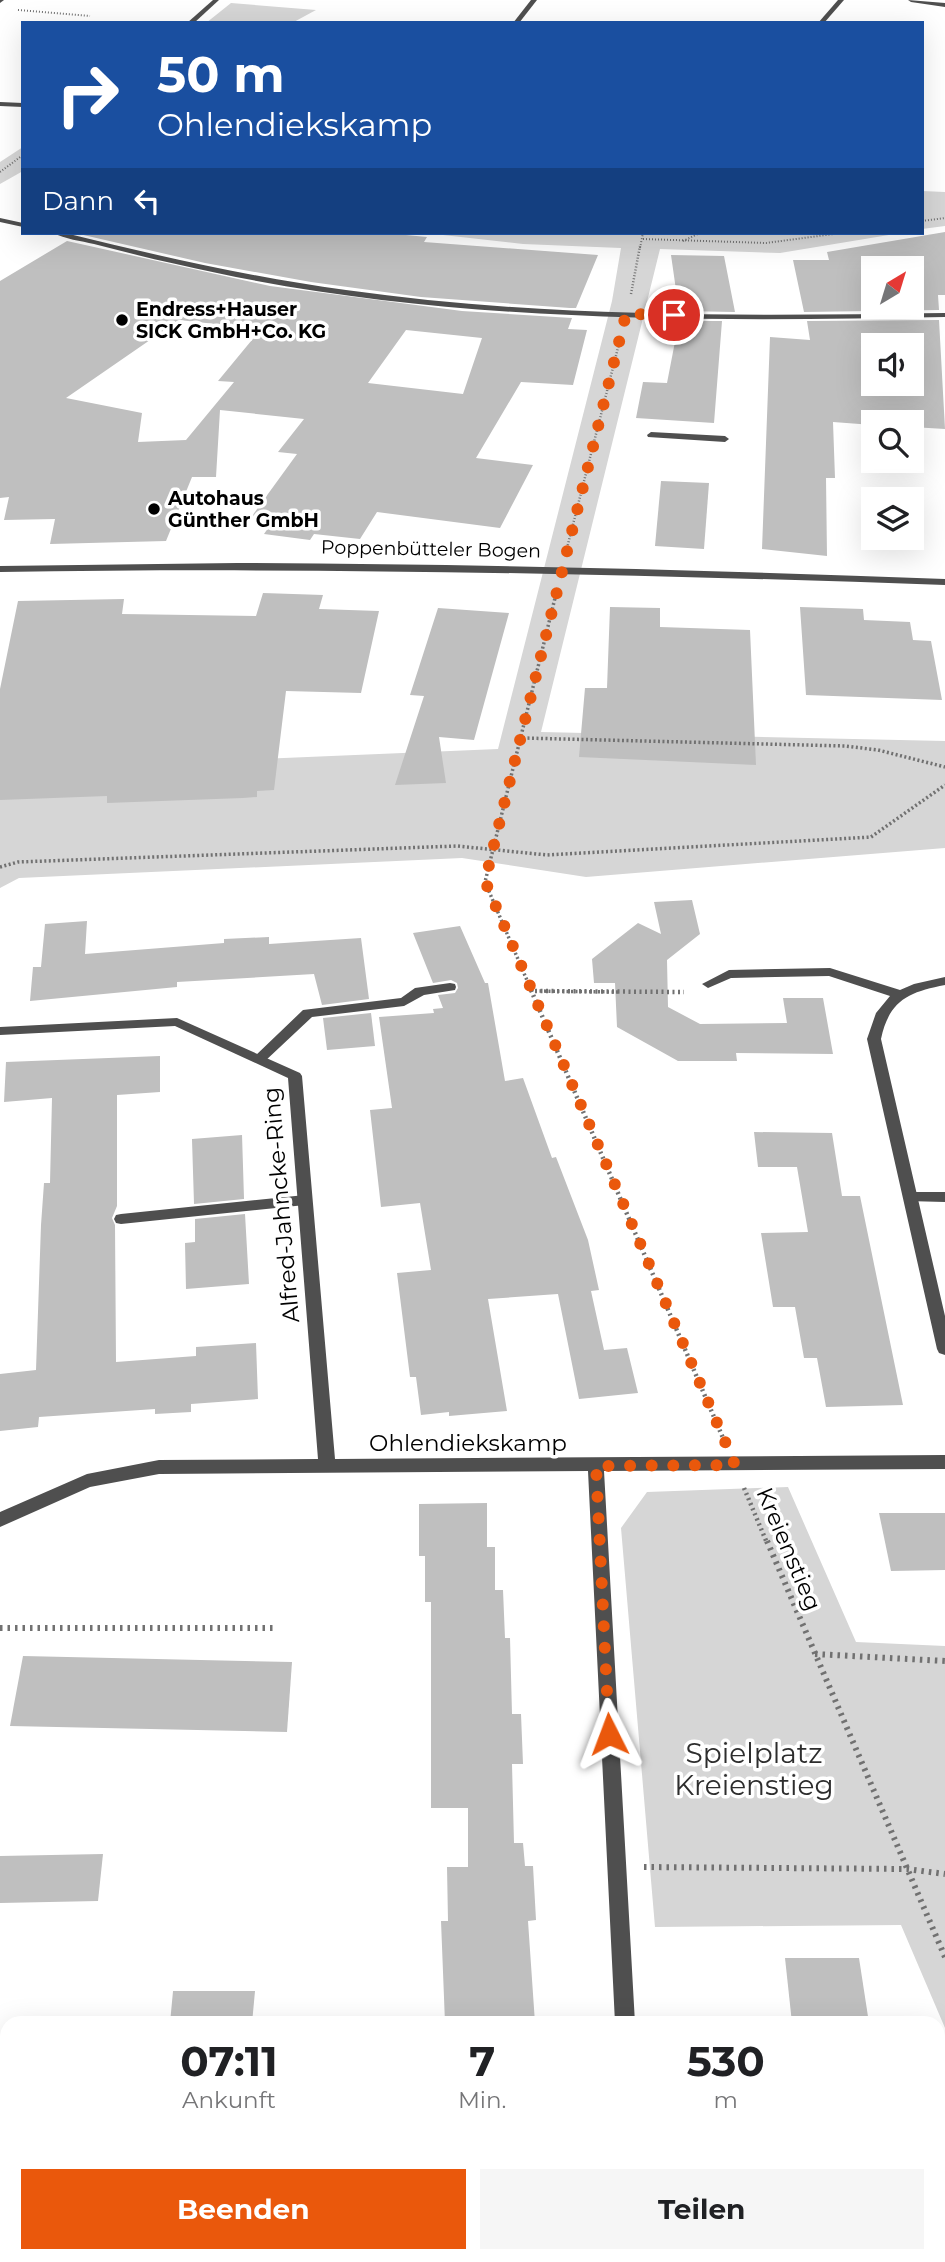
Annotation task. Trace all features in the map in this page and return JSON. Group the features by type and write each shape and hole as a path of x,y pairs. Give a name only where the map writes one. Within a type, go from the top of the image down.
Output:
{"street":[{"path":"192,21 216,0"},
{"path":"518,21 534,0"},
{"path":"823,21 841,0"},
{"path":"911,0 945,5"},
{"path":"0,104 21,105"},
{"path":"0,220 21,225"},
{"path":"66,235 215,270 321,289 432,302 626,314 796,317 945,315"},
{"path":"651,435 725,439"},
{"name":"Poppenbütteler Bogen","path":"0,569 248,564 562,568 945,582"},
{"path":"708,984 729,974 830,972 899,994"},
{"path":"945,981 899,994 886,1006 876,1022 874,1039 945,1349"},
{"path":"259,1059 308,1013 404,1002 420,991 450,987"},
{"name":"Alfred-Jahncke-Ring","path":"0,1031 177,1022 295,1076 327,1466"},
{"path":"912,1197 945,1197"},
{"path":"121,1219 305,1200"},
{"name":"Ohlendiekskamp","path":"0,1522 87,1481 159,1467 945,1462"},
{"path":"596,1466 625,2016"}],"path":[{"path":"13,9 90,16"},
{"path":"0,172 21,156"},
{"path":"924,221 945,219"},
{"name":"Kreienstieg","path":"643,235 523,738 485,881 945,1957"},
{"path":"682,242 696,235"},
{"path":"643,239 766,243 826,235"},
{"path":"523,738 792,743 878,750 945,767"},
{"path":"0,867 18,862 457,846 547,855 871,836 945,785"},
{"path":"534,991 686,992 708,984"},
{"path":"0,1628 277,1628"},
{"path":"814,1654 945,1661"},
{"path":"615,1867 907,1869 945,1874"}],"green space":[{"path":"231,3 316,10 296,21 208,21"},
{"path":"21,148 21,172 0,184 0,162"},
{"path":"924,191 945,192 945,226 924,229"},
{"path":"443,235 889,235 780,253 660,249 541,732 945,741 945,848 586,877 462,858 19,878 0,888 0,770 498,749 612,301 621,248 523,244"},
{"name":"Spielplatz Kreienstieg","path":"788,1487 856,1642 945,1646 945,2016 940,2016 901,1925 655,1927 621,1528 647,1492"}],"building":[{"path":"945,232 945,295 938,295 939,310 924,310 924,256 861,256 861,311 804,312 793,260 829,260 827,252"},
{"path":"83,235 406,235 427,237 424,242 598,255 576,308 421,297 311,282 205,263"},
{"path":"67,241 270,286 462,311 572,318 568,329 587,330 573,385 521,382 476,458 533,465 500,528 377,512 360,539 314,534 310,540 264,534 275,518 252,516 297,454 278,452 304,419 220,410 216,477 192,477 166,541 50,544 55,519 4,520 9,497 0,498 0,281","holes":["179,320 261,329 218,381 234,382 186,440 138,442 142,413 66,398","406,330 482,338 463,394 368,383"]},
{"path":"671,255 724,256 735,312 681,311 683,297 677,297"},
{"path":"939,320 945,429 924,428 924,410 861,410 861,424 833,422 835,478 826,478 827,556 762,549 770,337 810,340 807,321"},
{"path":"679,321 722,321 714,423 636,418 643,382 667,383"},
{"path":"661,481 709,483 704,549 655,546"},
{"path":"263,593 323,595 319,609 379,611 361,693 286,691 274,790 257,791 257,797 107,803 107,796 0,800 0,689 18,601 124,599 122,614 256,616"},
{"path":"610,607 660,608 660,627 750,630 756,765 579,757 585,688 607,688"},
{"path":"800,607 863,609 864,620 910,622 913,640 931,641 942,700 806,695"},
{"path":"438,608 509,613 474,740 439,737 446,783 395,785 424,696 410,695"},
{"path":"692,900 700,934 667,960 668,1007 700,1024 787,1023 783,998 823,998 833,1054 736,1053 737,1061 678,1061 617,1027 615,983 594,983 592,959 638,923 661,934 654,902"},
{"path":"87,921 85,954 224,943 224,939 269,937 269,944 361,938 369,999 322,1005 314,974 177,982 177,987 30,1001 33,967 41,967 45,924"},
{"path":"460,926 485,983 488,983 505,1081 523,1078 552,1158 556,1157 588,1240 599,1290 591,1291 604,1350 627,1348 638,1393 579,1399 558,1294 488,1299 507,1411 449,1416 449,1412 421,1415 416,1377 410,1377 397,1273 431,1270 420,1203 381,1207 370,1110 392,1108 379,1017 434,1013 433,1009 443,1008 438,995 455,993 458,988 457,983 451,980 433,983 413,933"},
{"path":"371,1013 375,1046 327,1050 323,1018"},
{"path":"160,1056 160,1092 117,1095 117,1206 112,1218 115,1225 116,1362 196,1356 196,1347 256,1343 258,1399 191,1404 191,1412 155,1414 155,1409 39,1417 38,1427 0,1431 0,1374 36,1370 41,1225 44,1183 50,1183 52,1098 4,1102 6,1062"},
{"path":"754,1132 832,1133 842,1196 860,1196 903,1405 826,1407 817,1358 804,1358 795,1307 773,1307 761,1233 808,1232 797,1167 758,1167"},
{"path":"242,1135 244,1199 194,1204 192,1139"},
{"path":"245,1214 249,1284 186,1289 185,1243 195,1242 195,1219"},
{"path":"487,1503 487,1547 495,1547 495,1590 503,1590 505,1638 510,1638 512,1714 521,1714 523,1764 512,1764 514,1843 523,1843 525,1866 533,1866 536,1920 528,1921 535,2016 445,2016 441,1921 448,1921 447,1867 468,1867 468,1808 431,1808 431,1602 425,1602 425,1556 419,1556 419,1504"},
{"path":"879,1513 945,1513 945,1570 891,1571"},
{"path":"23,1656 292,1662 287,1732 10,1726"},
{"path":"103,1854 98,1901 0,1903 0,1856"},
{"path":"785,1958 859,1958 868,2016 791,2016"},
{"path":"173,1991 255,1991 253,2016 171,2016"}],"place":[{"name":"Endress+Hauser SICK GmbH+Co. KG","path":"122,320"},
{"name":"Autohaus Günther GmbH","path":"154,509"}],"route":[{"path":"609,1734 596,1466 735,1465 485,881 523,738 562,568 626,314 674,315"}]}
